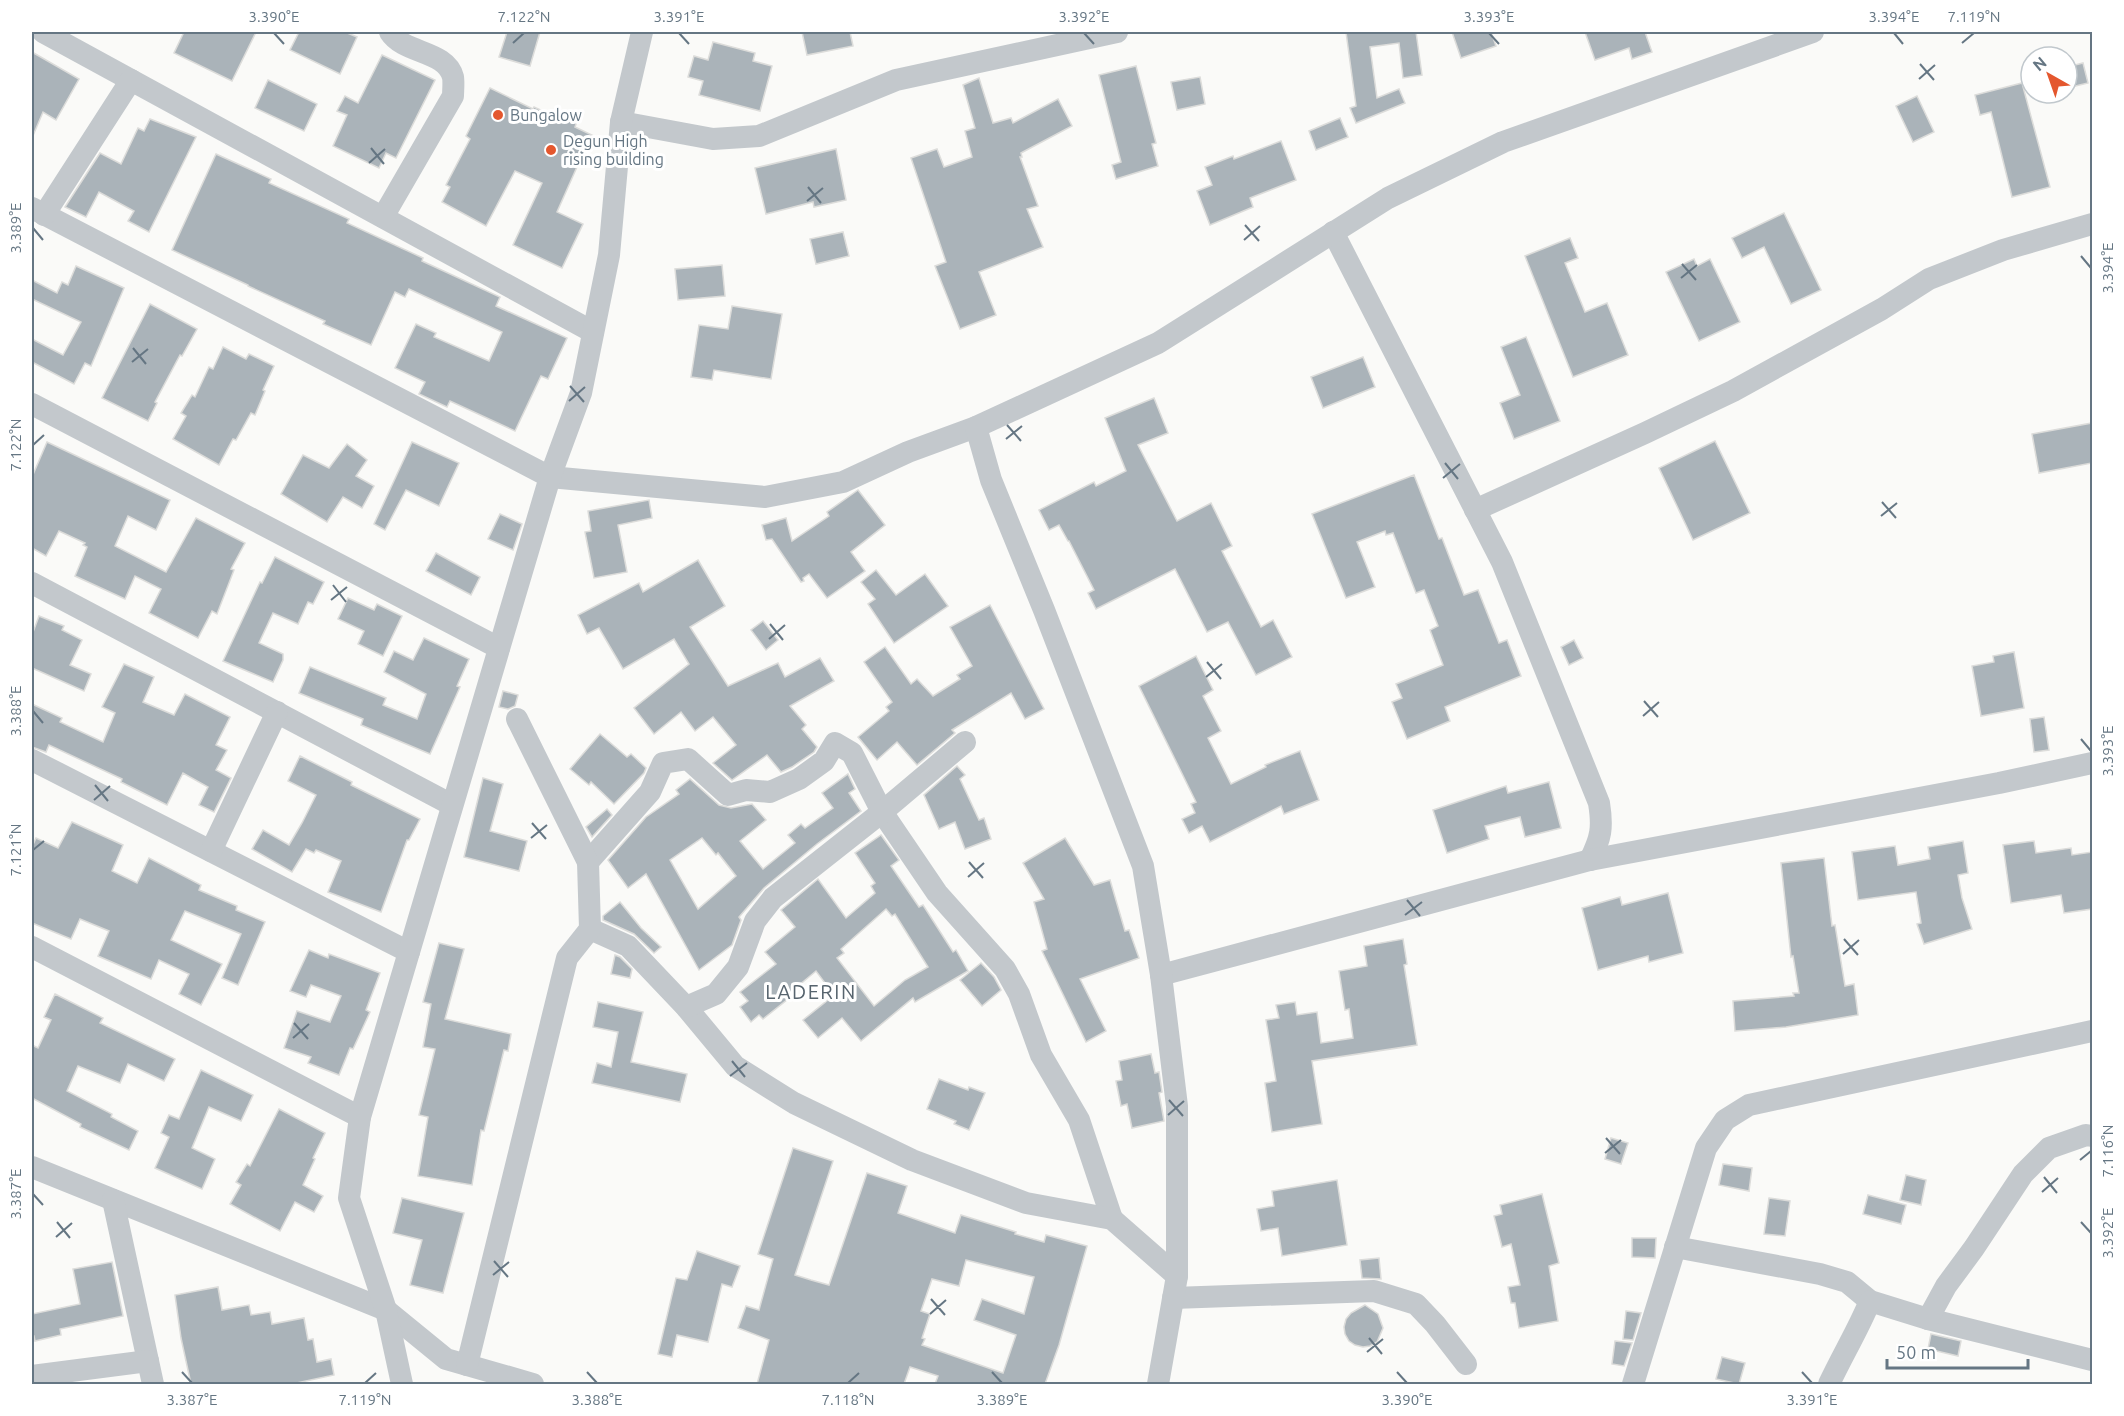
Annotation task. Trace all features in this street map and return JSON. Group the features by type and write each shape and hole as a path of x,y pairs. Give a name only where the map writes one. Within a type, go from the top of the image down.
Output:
{"street":[{"path":"43,32 593,332"},
{"path":"402,1384 386,1310 349,1198 360,1117 550,477 581,393 609,255 621,122 642,32"},
{"path":"621,122 713,139 759,136 896,80 1117,32"},
{"path":"130,80 38,211 550,477 765,497 843,482 908,452 976,427 1158,343 1388,198 1503,142 1813,32"},
{"path":"382,217 453,96 453,76 439,58 389,35"},
{"path":"1475,510 1733,391 1882,309 1929,279 2003,250 2092,224"},
{"path":"1333,232 1502,562 1599,803 1602,824 1599,842 1590,860"},
{"path":"32,404 499,648"},
{"path":"976,427 991,480 1044,610 1143,867 1161,975 1177,1106 1177,1276 1158,1384"},
{"path":"32,583 452,805"},
{"path":"211,851 277,712"},
{"path":"467,1365 567,958 590,929 588,862 517,719"},
{"path":"686,1007 716,994 738,968 755,921 772,898 882,812 965,742"},
{"path":"588,862 650,792 663,763 688,759 728,795 746,789 770,792 799,779 824,761 835,743 852,753 882,812 937,893 1005,969 1019,994 1041,1055 1079,1120 1112,1219 1177,1276"},
{"path":"32,760 409,952"},
{"path":"1161,975 1590,860 1999,783 2092,763"},
{"path":"590,929 628,946 686,1007 735,1066 794,1103 912,1160 1026,1203 1112,1219"},
{"path":"32,947 360,1117"},
{"path":"1633,1384 1706,1148 1725,1120 1749,1105 2092,1031"},
{"path":"1928,1318 1946,1286 2023,1174 2049,1148 2086,1135 2092,1136"},
{"path":"32,1167 386,1310 446,1359 534,1384"},
{"path":"113,1200 153,1384"},
{"path":"1675,1247 1820,1274 1846,1282 1870,1301 2092,1360"},
{"path":"1173,1298 1374,1291 1416,1304 1466,1364"},
{"path":"1829,1384 1855,1336 1870,1301"},
{"path":"32,1376 148,1361"}],"building":[{"path":"184,32 256,32 232,81 174,53"},
{"path":"299,32 345,32 357,37 340,74 290,50"},
{"path":"507,32 540,32 530,66 499,57"},
{"path":"802,32 850,32 853,46 807,55"},
{"path":"1346,32 1416,32 1422,75 1403,78 1399,43 1370,47 1377,98 1399,89 1405,103 1356,123 1350,108 1356,106"},
{"path":"1452,32 1491,32 1496,46 1461,58"},
{"path":"1585,32 1645,32 1652,52 1632,59 1629,48 1595,60"},
{"path":"713,42 755,53 753,61 772,66 760,111 699,95 703,81 688,77 694,56 708,60"},
{"path":"32,52 79,79 56,120 43,112 32,138"},
{"path":"382,55 435,80 396,158 386,153 379,168 333,146 347,115 337,111 345,96 358,103"},
{"path":"2083,63 2088,83 2079,85 2079,64"},
{"path":"1136,66 1156,143 1152,144 1158,166 1116,179 1112,165 1121,162 1099,75"},
{"path":"1200,77 1205,104 1177,110 1171,82"},
{"path":"979,78 993,123 1011,118 1013,123 1058,99 1072,126 1021,153 1022,157 1020,157 1038,206 1027,209 1043,247 979,272 996,315 960,329 935,266 946,262 911,158 937,149 944,167 972,157 965,131 975,128 963,85"},
{"path":"268,80 317,104 304,131 255,108"},
{"path":"2019,84 2019,105 2028,105 2050,187 2012,197 1991,112 1980,115 1975,95"},
{"path":"490,88 533,109 534,107 558,118 562,111 578,118 575,127 594,136 583,159 581,158 557,212 583,224 562,268 513,245 542,183 515,171 486,226 442,202 450,187 446,185 470,139 466,136"},
{"path":"1917,96 1934,132 1913,142 1896,106"},
{"path":"1340,118 1348,137 1316,150 1309,131"},
{"path":"150,119 196,137 149,232 128,221 134,211 99,192 86,217 65,207 100,153 121,164 138,128 144,131"},
{"path":"1281,141 1296,180 1250,198 1253,207 1210,225 1197,191 1212,185 1205,167 1233,156 1234,159"},
{"path":"836,149 846,200 814,207 813,202 766,214 755,168"},
{"path":"216,154 271,179 269,183 349,219 347,223 423,258 422,261 500,297 496,306 567,338 548,379 541,376 515,431 450,401 447,407 419,394 425,382 395,368 416,324 436,333 434,337 489,361 502,332 409,289 405,297 395,292 371,345 323,324 325,321 172,250"},
{"path":"1784,213 1821,290 1791,304 1764,247 1742,258 1732,238"},
{"path":"843,232 849,256 816,264 810,239"},
{"path":"1570,238 1578,258 1565,263 1585,312 1607,303 1628,355 1573,377 1525,256"},
{"path":"1694,259 1697,266 1710,259 1740,322 1699,341 1666,272"},
{"path":"722,265 725,296 678,300 675,269"},
{"path":"76,266 124,288 91,366 85,363 74,384 32,362 32,339 63,355 81,322 32,299 32,280 57,293 62,282 68,285"},
{"path":"150,304 197,329 182,356 180,355 155,402 157,403 148,421 102,398"},
{"path":"732,306 782,314 771,379 714,370 712,380 691,377 699,325 728,329"},
{"path":"1526,337 1560,421 1514,439 1500,403 1520,395 1501,347"},
{"path":"223,347 246,359 249,354 274,366 255,415 251,413 219,465 173,439 186,416 181,413 192,395 195,397 209,367 213,369"},
{"path":"1363,357 1375,387 1323,408 1311,377"},
{"path":"1154,398 1168,433 1138,445 1177,521 1211,503 1232,546 1222,551 1261,627 1273,620 1292,657 1256,675 1228,622 1207,632 1175,569 1096,609 1088,593 1094,590 1069,541 1059,525 1049,530 1039,510 1094,482 1096,486 1126,471 1105,418"},
{"path":"2092,423 2092,463 2039,473 2032,434"},
{"path":"1715,441 1750,513 1693,540 1659,468"},
{"path":"47,442 170,500 156,530 128,516 115,546 166,572 196,518 245,543 231,569 234,570 217,614 212,611 198,638 149,613 161,589 135,576 125,599 75,576 87,547 83,545 85,543 59,531 46,556 32,548 32,477"},
{"path":"412,442 459,463 439,506 406,490 385,530 374,524"},
{"path":"347,444 367,460 356,476 374,486 362,508 343,497 327,522 281,494 303,455 329,468"},
{"path":"1414,475 1464,595 1478,590 1499,643 1507,640 1521,676 1445,707 1450,721 1407,739 1392,702 1402,698 1396,684 1443,665 1430,630 1438,626 1424,590 1416,593 1393,533 1386,535 1385,531 1357,542 1375,587 1346,598 1312,514"},
{"path":"858,490 885,525 851,552 865,571 827,598 809,574 801,582 772,539 766,540 762,525 786,518 792,541 829,516 827,512"},
{"path":"649,500 652,518 618,525 627,572 594,578 585,532 591,531 588,511"},
{"path":"500,514 522,524 513,550 488,539"},
{"path":"436,553 480,577 471,595 426,571"},
{"path":"275,557 324,582 313,604 308,602 298,624 273,613 259,643 283,654 283,660 273,682 223,661 260,582 262,583"},
{"path":"698,560 725,606 690,627 728,686 778,663 785,677 820,658 834,681 790,706 806,725 802,729 817,747 814,752 781,772 767,755 732,780 713,763 736,745 713,717 695,731 681,712 654,734 634,708 689,664 674,639 623,669 599,628 587,634 578,615 639,583 643,592"},
{"path":"876,570 896,595 925,574 948,606 894,643 868,604 875,599 861,582"},
{"path":"348,598 374,610 377,604 402,616 383,656 358,644 364,631 338,619"},
{"path":"990,605 1044,709 1025,719 1011,693 952,730 955,733 917,765 897,742 877,760 858,737 889,711 886,707 892,702 864,662 885,647 911,684 917,679 933,696 960,679 957,675 972,666 950,627"},
{"path":"39,616 64,626 62,630 82,640 70,665 91,674 84,691 32,668 32,635"},
{"path":"763,621 778,640 766,650 751,630"},
{"path":"424,638 469,659 457,686 460,687 430,754 361,725 363,719 299,693 310,667 386,698 383,705 417,719 426,694 384,672 394,651 413,660"},
{"path":"1574,640 1583,658 1569,665 1561,647"},
{"path":"2014,652 2024,708 1981,716 1972,666 1994,662 1993,656"},
{"path":"1196,656 1213,690 1203,696 1221,731 1208,738 1231,784 1266,767 1265,765 1300,751 1319,800 1284,814 1281,806 1210,842 1202,826 1189,833 1182,819 1195,813 1191,804 1196,802 1139,686"},
{"path":"124,664 154,677 143,702 174,715 185,694 230,717 216,745 227,750 216,770 231,778 214,812 199,805 208,787 183,773 167,805 121,782 122,779 49,745 46,752 32,747 32,704 62,718 60,722 103,742 115,713 102,707"},
{"path":"503,691 518,695 515,706 508,709 499,707"},
{"path":"2044,717 2049,750 2034,752 2030,719"},
{"path":"600,734 627,757 631,754 646,768 644,773 614,804 591,782 589,785 570,769"},
{"path":"300,756 352,782 351,785 420,819 407,840 381,912 328,892 341,861 316,850 314,853 306,849 292,872 252,849 263,830 289,845 302,823 316,795 288,781"},
{"path":"957,766 965,775 960,779 979,820 984,818 991,839 965,849 955,822 939,829 924,795"},
{"path":"848,774 855,789 849,793 861,811 764,888 739,917 741,920 732,945 699,970 646,874 628,888 608,860 646,817 679,794 676,790 690,779 719,805 731,808 752,804 766,820 740,841 763,869 795,843 788,835 801,824 805,828 833,808 822,793","holes":["702,838 716,855 718,853 736,876 698,909 670,860"]},
{"path":"483,778 503,784 490,831 527,841 519,871 464,857"},
{"path":"1549,782 1561,828 1525,837 1520,817 1485,826 1489,839 1447,853 1433,810 1506,786 1508,793"},
{"path":"607,809 612,815 592,837 586,827"},
{"path":"72,822 123,845 112,871 137,883 149,858 201,885 199,890 237,906 236,910 265,922 238,985 222,978 241,934 185,911 171,940 222,964 201,1005 179,994 189,974 159,960 151,979 98,956 109,931 80,919 71,939 32,923 32,847 36,838 58,848"},
{"path":"881,835 899,860 891,866 919,907 923,905 953,952 956,950 968,971 915,1002 913,998 861,1041 842,1018 818,1038 803,1020 834,995 816,971 791,992 793,995 763,1019 759,1015 751,1022 740,1007 748,1001 740,992 776,964 765,952 795,927 781,910 818,879 846,918 875,893 871,886 875,883 855,853","holes":["886,909 892,916 895,914 928,967 905,980 874,1006 837,958 844,953 841,949"]},
{"path":"1065,838 1094,885 1110,880 1125,931 1129,930 1139,958 1080,979 1106,1031 1086,1042 1042,951 1047,949 1034,902 1044,899 1023,863"},
{"path":"1963,841 1968,873 1958,875 1962,898 1972,929 1924,944 1917,924 1921,923 1916,892 1858,900 1852,852 1895,846 1898,865 1930,859 1928,847"},
{"path":"2034,841 2036,853 2071,848 2072,855 2092,852 2092,909 2064,913 2061,895 2011,903 2003,845"},
{"path":"1824,858 1832,926 1835,925 1845,986 1854,984 1858,1015 1786,1027 1735,1031 1733,1001 1794,996 1793,993 1799,993 1793,956 1791,957 1781,863"},
{"path":"1668,893 1683,953 1649,962 1648,956 1598,970 1582,908 1620,897 1622,905"},
{"path":"620,902 641,928 661,947 654,953 634,934 603,920 603,916"},
{"path":"1403,939 1407,964 1404,965 1417,1045 1312,1061 1322,1124 1272,1132 1265,1083 1276,1081 1266,1020 1279,1018 1276,1005 1295,1002 1297,1015 1317,1012 1321,1043 1353,1038 1349,1009 1345,1010 1339,971 1367,966 1364,946"},
{"path":"439,943 464,949 445,1019 511,1034 508,1051 504,1050 484,1131 481,1130 472,1185 418,1176 428,1117 419,1115 435,1049 423,1047 431,1004 423,1002"},
{"path":"309,950 328,958 329,954 380,973 366,1010 370,1012 353,1049 350,1048 339,1075 308,1063 311,1057 284,1048 297,1011 330,1022 341,996 311,985 306,997 290,991"},
{"path":"615,955 632,969 630,978 611,974"},
{"path":"981,963 994,977 1001,990 982,1006 960,980"},
{"path":"55,994 103,1018 100,1023 175,1059 164,1081 128,1064 120,1083 78,1066 67,1091 112,1114 111,1117 138,1131 129,1150 80,1127 81,1124 32,1098 32,1045 38,1048 51,1020 44,1017"},
{"path":"598,1002 643,1012 631,1062 687,1074 680,1102 592,1083 597,1063 611,1067 618,1032 593,1027"},
{"path":"1151,1054 1155,1073 1159,1072 1162,1092 1159,1093 1164,1121 1132,1128 1127,1104 1121,1106 1116,1081 1122,1080 1119,1061"},
{"path":"201,1070 253,1095 241,1121 209,1107 192,1148 215,1159 202,1189 155,1168 169,1137 161,1133 169,1115 179,1119"},
{"path":"939,1079 968,1090 969,1087 985,1093 969,1130 954,1124 956,1121 927,1109"},
{"path":"279,1109 325,1133 303,1185 323,1196 314,1212 295,1202 280,1231 230,1204 241,1185 236,1182 247,1164 250,1166"},
{"path":"1611,1138 1628,1143 1621,1164 1605,1159"},
{"path":"793,1148 833,1161 795,1275 829,1285 867,1173 907,1186 898,1213 955,1233 961,1215 1044,1242 1046,1235 1087,1246 1059,1345 1045,1384 935,1384 938,1376 910,1367 904,1384 757,1384 769,1340 738,1328 746,1306 759,1310 773,1259 758,1254","holes":["966,1260 1034,1277 1024,1314 982,1299 974,1320 1016,1335 1003,1373 922,1345 930,1314 921,1311 932,1279 959,1286"]},
{"path":"1723,1164 1752,1168 1749,1191 1719,1185"},
{"path":"1906,1175 1926,1180 1921,1205 1900,1200"},
{"path":"1337,1180 1347,1245 1282,1256 1278,1228 1261,1231 1257,1209 1274,1206 1272,1191"},
{"path":"1542,1194 1559,1263 1549,1266 1558,1321 1519,1328 1515,1303 1511,1303 1508,1287 1520,1285 1511,1244 1502,1247 1494,1216 1502,1214 1500,1205"},
{"path":"1868,1195 1906,1205 1901,1224 1863,1214"},
{"path":"402,1198 464,1213 443,1293 410,1285 422,1240 393,1233"},
{"path":"1769,1198 1790,1201 1785,1236 1764,1234"},
{"path":"1632,1238 1656,1238 1655,1258 1632,1257"},
{"path":"697,1251 740,1266 732,1287 722,1284 708,1342 677,1335 672,1357 658,1354 676,1278 687,1280"},
{"path":"1379,1258 1381,1279 1362,1278 1360,1260"},
{"path":"112,1262 123,1316 60,1329 61,1335 35,1341 34,1336 32,1337 32,1314 80,1304 73,1269"},
{"path":"218,1287 222,1310 249,1305 251,1315 270,1312 272,1324 304,1318 308,1340 313,1339 317,1362 331,1359 334,1375 292,1384 191,1384 175,1295"},
{"path":"1365,1305 1378,1314 1383,1328 1377,1342 1363,1347 1349,1341 1344,1327 1351,1313"},
{"path":"1626,1311 1641,1313 1633,1340 1623,1339"},
{"path":"1931,1334 1961,1341 1958,1356 1928,1349"},
{"path":"1615,1341 1632,1343 1624,1366 1612,1364"},
{"path":"1722,1357 1745,1363 1739,1384 1716,1379"}],"place":[{"name":"Bungalow","path":"498,115"},
{"name":"Degun High rising building","path":"551,150"}],"district":[{"name":"LADERIN","path":"811,992"}]}
